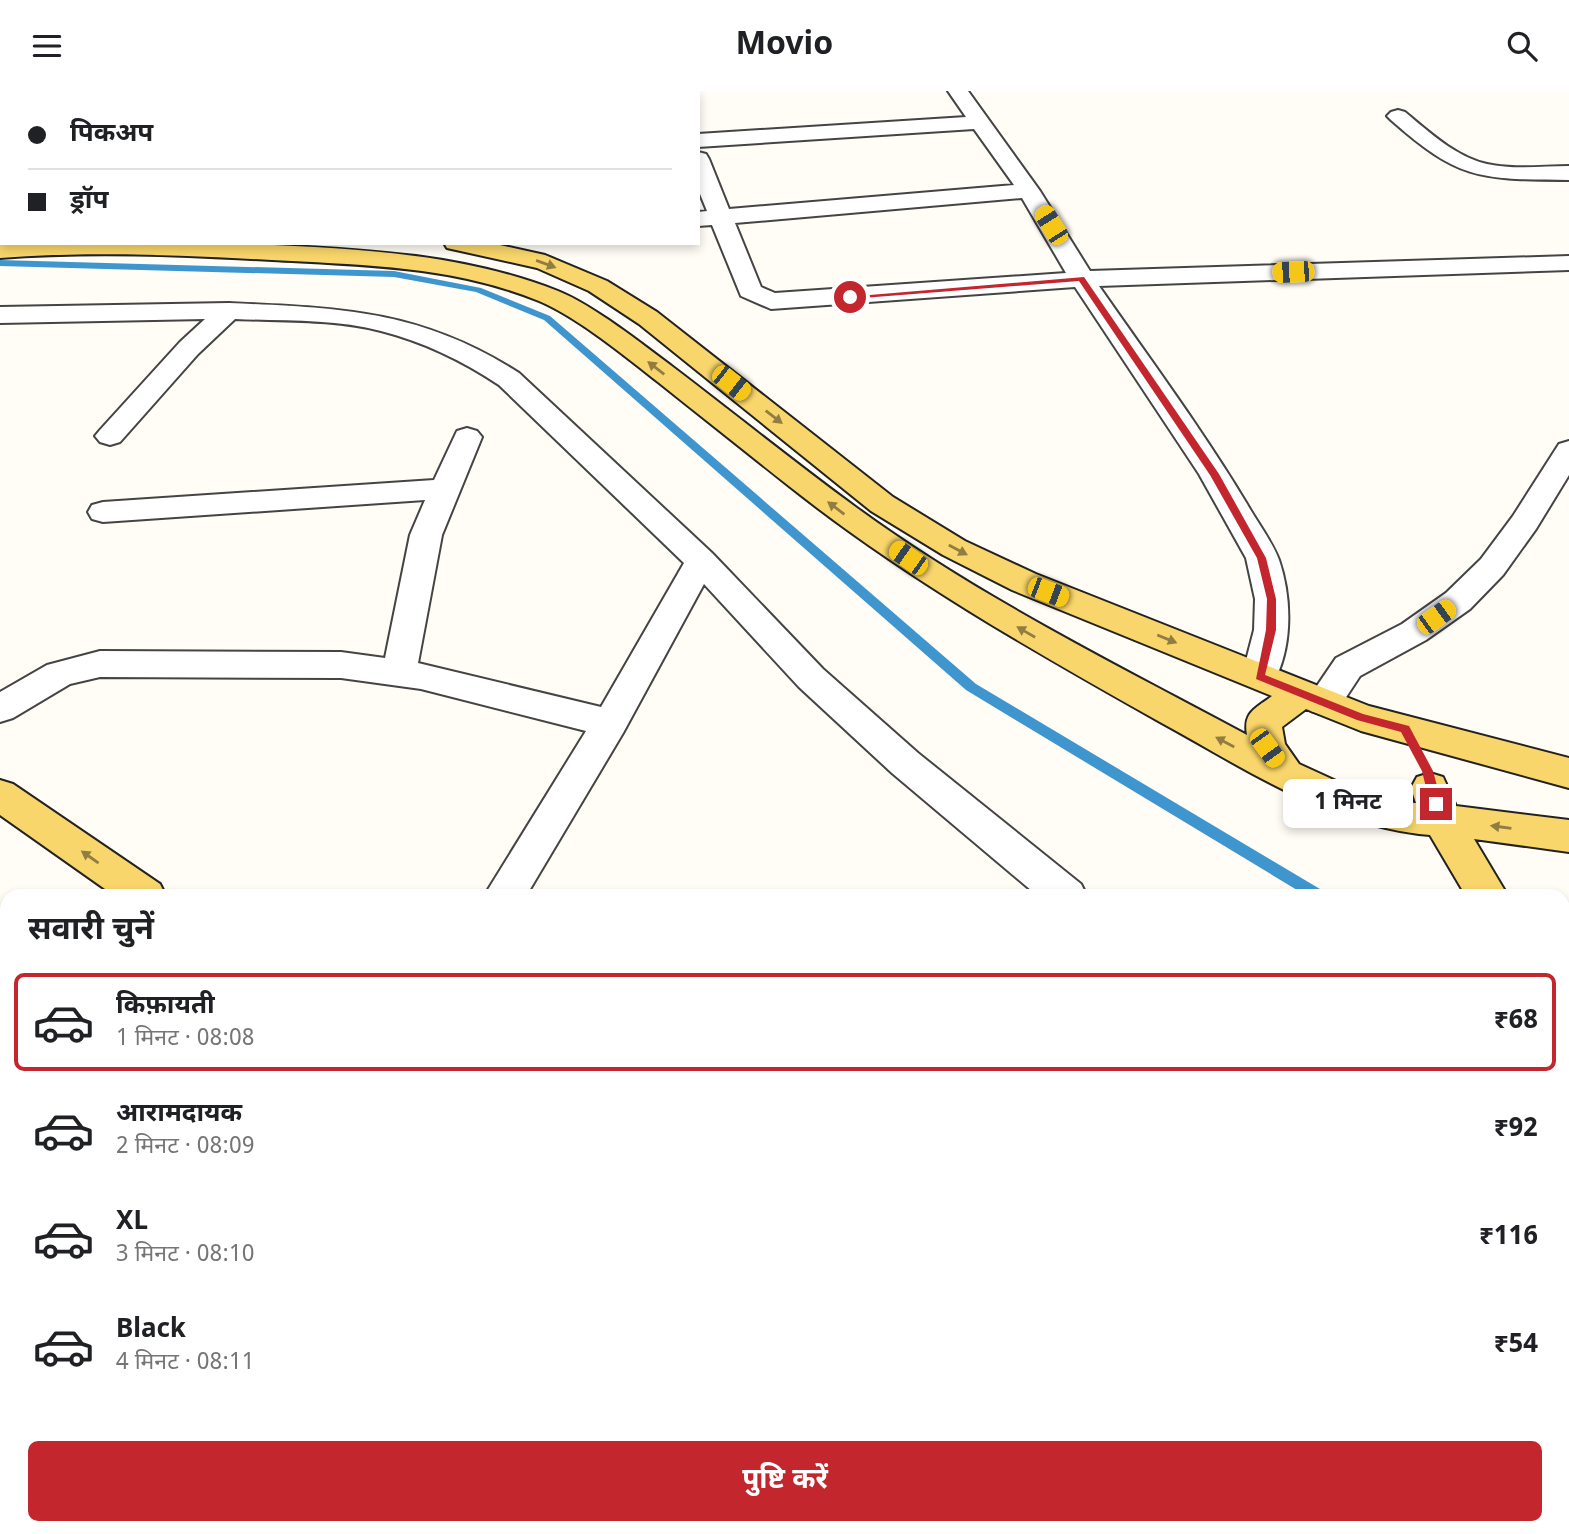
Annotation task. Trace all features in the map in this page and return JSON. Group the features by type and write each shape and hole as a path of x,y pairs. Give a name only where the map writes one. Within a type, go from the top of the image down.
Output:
{"main road":[{"path":"0,251 66,246 148,245 359,257 437,265 505,280 553,298 626,344 826,500 929,572 1023,631 1286,774 1351,805 1395,817 1436,804 1569,836"},
{"path":"465,245 545,262 598,286 648,318 882,504 954,548 1024,582 1315,699 1405,729 1569,773"},
{"path":"1286,774 1267,748 1263,722 1289,702 1315,699"},
{"path":"1405,729 1427,771 1436,804 1484,889"},
{"path":"0,795 136,889"}],"street":[{"path":"958,91 1030,191 1082,279 1214,474 1262,558 1272,599 1271,620 1260,677"},
{"path":"1398,116 1424,138 1471,166 1493,171 1569,173"},
{"path":"700,141 981,122"},
{"path":"700,169 710,218 750,291 771,301 1082,279 1569,263"},
{"path":"710,218 1030,191"},
{"path":"110,436 189,348 229,311"},
{"path":"0,315 229,311 315,314 383,323 436,340 475,357 509,379 701,561 811,678 905,762 1059,889"},
{"path":"1,343 54,314"},
{"path":"399,673 426,535 467,437"},
{"path":"1315,699 1348,667 1374,650 1414,632 1458,601 1492,567 1525,522 1569,450"},
{"path":"103,512 443,489"},
{"path":"508,889 610,723 701,561"},
{"path":"0,709 58,674 100,664 341,665 421,676 610,723"}],"waterway":[{"path":"0,263 394,274 478,290 547,318 971,687 1308,889"}],"route":[{"path":"850,297 1082,279 1214,474 1262,558 1272,599 1271,630 1260,677 1361,717 1405,729 1427,771 1436,804"}]}
